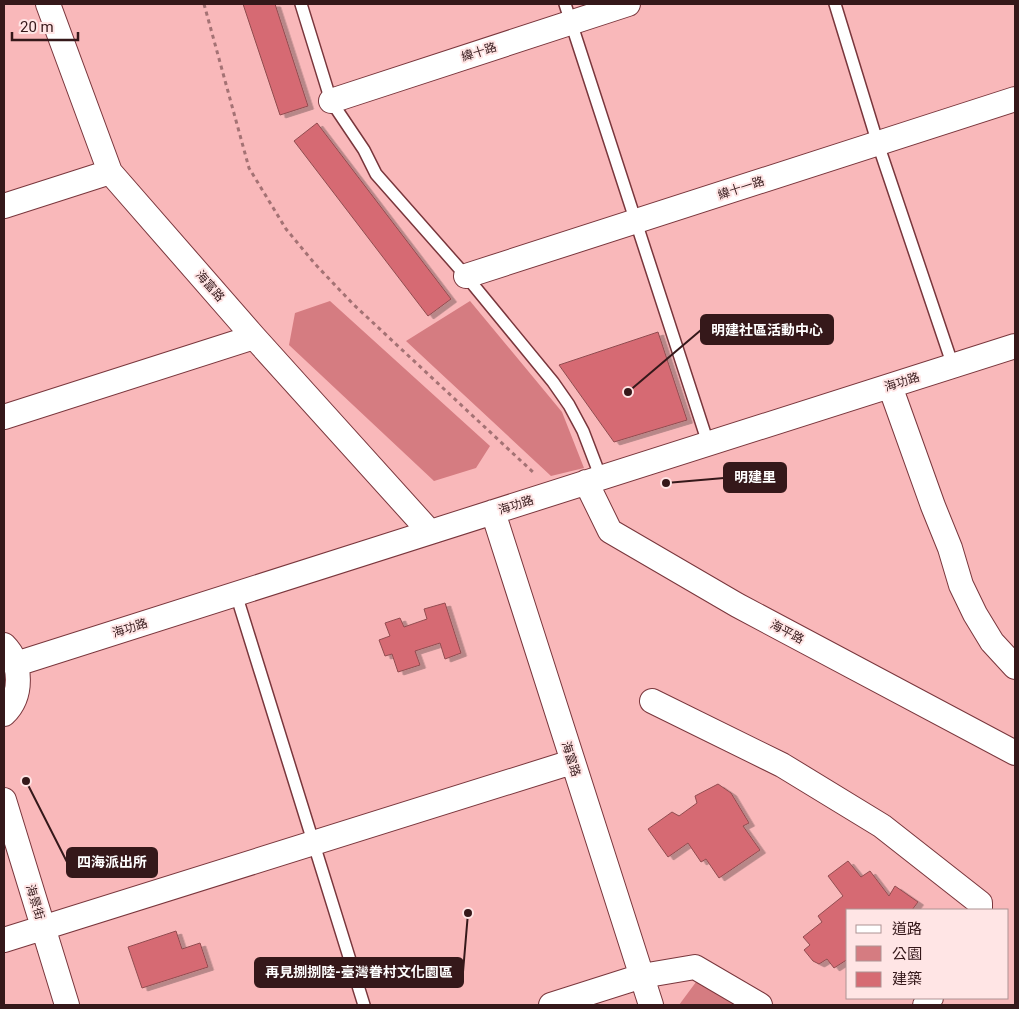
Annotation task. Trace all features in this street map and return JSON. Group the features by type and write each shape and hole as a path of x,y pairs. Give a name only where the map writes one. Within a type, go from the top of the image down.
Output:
{"street":[{"name":"海富路","path":"48,4 110,172 430,532"},
{"name":"緯十路","path":"331,101 568,13 628,4"},
{"name":"緯十一路","path":"466,276 1015,99"},
{"path":"4,206 110,172"},
{"path":"4,417 254,336"},
{"name":"海功路","path":"10,654 236,594 1015,346"},
{"path":"890,386 950,548 961,585 975,614 992,642 1015,667"},
{"name":"海平路","path":"594,480 610,531 736,605 1015,753"},
{"name":"海富路","path":"493,512 651,1005"},
{"path":"4,714 16,696 18,680 10,654"},
{"path":"652,701 782,765 882,826 980,903 980,909"},
{"path":"4,940 572,762"},
{"name":"海景街","path":"4,800 67,1005"},
{"path":"551,1005 642,976 696,967 760,1005"}],"lane":[{"path":"300,4 331,101 364,150 376,174 466,276 569,405 583,431 594,480"},
{"path":"835,4 878,144 953,366"},
{"path":"568,13 708,443"},
{"path":"236,594 364,1005"}],"path":[{"path":"204,4 249,168 286,229 315,264 353,304 555,492"}],"green space":[{"path":"330,301 490,446 476,468 434,481 289,345 295,313"},
{"path":"470,301 562,412 584,468 551,476 406,341"},
{"path":"696,982 729,994 748,1005 679,1005"}],"building":[{"path":"243,4 275,4 308,106 280,115"},
{"path":"317,123 451,299 428,316 294,141"},
{"path":"658,332 687,420 614,442 559,365"},
{"path":"445,603 461,653 445,659 440,643 415,651 420,665 398,672 392,654 385,656 379,640 390,636 385,623 400,618 404,627 427,619 424,609"},
{"path":"718,784 731,793 749,823 743,826 760,850 719,878 706,859 701,862 688,843 668,857 648,829 672,812 679,816 697,803 695,796"},
{"path":"848,861 861,877 870,871 889,896 895,886 918,902 913,909 846,909 846,960 834,968 827,959 819,964 813,961 804,950 810,945 803,937 822,922 818,916 843,896 828,876"},
{"path":"176,931 182,949 200,943 208,967 142,988 128,947"}],"place":[{"name":"明建社區活動中心","path":"628,392"},
{"name":"明建里","path":"666,483"},
{"name":"四海派出所","path":"26,781"},
{"name":"再見捌捌陸-臺灣眷村文化園區","path":"468,913"}]}
